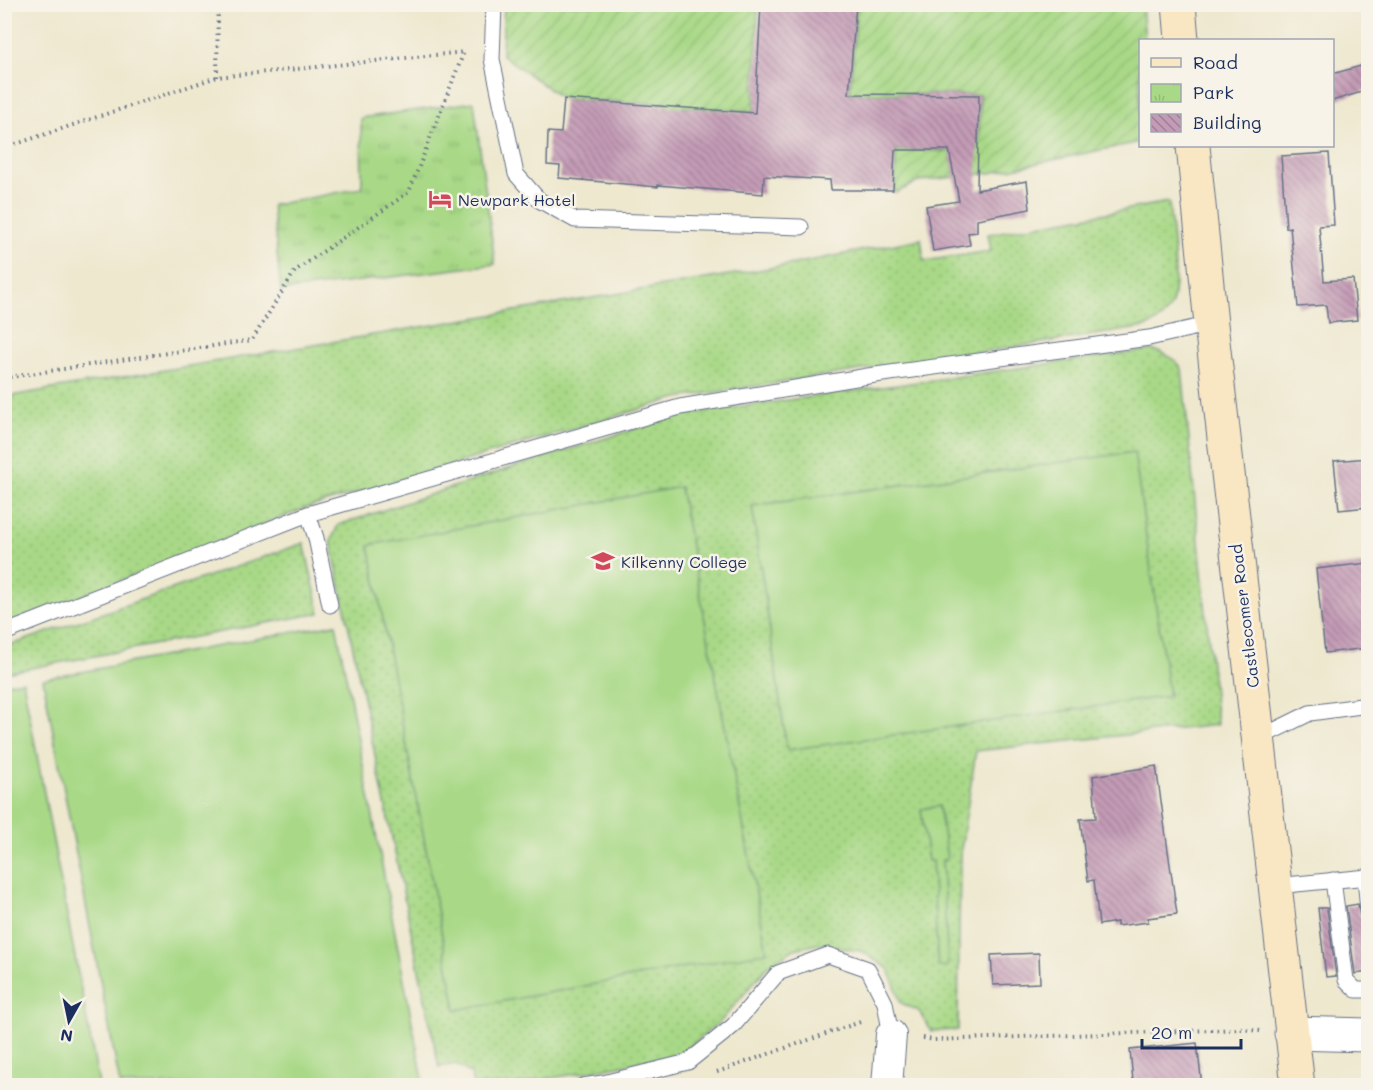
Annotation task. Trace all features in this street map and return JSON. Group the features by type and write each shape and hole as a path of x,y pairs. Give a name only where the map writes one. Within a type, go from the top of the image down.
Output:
{"main road":[{"path":"1179,4 1182,39"},
{"name":"Castlecomer Road","path":"1193,147 1211,324 1298,1086"}],"street":[{"path":"1291,1033 1368,1035"},
{"path":"887,1086 891,1035"}],"lane":[{"path":"494,4 492,59 516,174 538,200 575,220 801,227"},
{"path":"4,633 309,514 680,406 868,376 1149,338 1211,324"},
{"path":"309,514 330,605"},
{"path":"1259,738 1310,713 1368,705"},
{"path":"1276,886 1367,877 1368,910"},
{"path":"1333,880 1346,980 1356,990 1368,990"},
{"path":"583,1086 688,1062 732,1026 777,973 828,955 868,969 885,1003 891,1035"}],"path":[{"path":"217,77 218,4"},
{"path":"4,148 217,77 464,52 409,192 295,271 252,340 4,378"},
{"path":"688,1062 704,1077 866,1020 891,1035 934,1040 1242,1029 1291,1033"}],"green space":[{"path":"504,5 758,5 754,111 683,107 681,136 664,135 666,104 563,99 502,55"},
{"path":"857,5 1142,5 1145,39 1139,39 1139,142 990,173 920,181 895,193 896,150 953,151 953,141 979,142 980,95 850,93"},
{"path":"474,102 495,264 281,291 272,205 362,188 361,118"},
{"path":"1169,202 1175,270 1174,296 1166,313 1146,327 677,398 306,508 5,626 5,397 794,264 921,239 924,261 991,251 988,234"},
{"path":"1149,350 1168,356 1182,369 1217,725 976,751 960,856 958,1030 931,1031 919,1011 901,1003 889,969 861,951 818,944 794,949 768,966 721,1021 679,1055 514,1085 473,1085 471,1074 456,1064 439,1067 331,541 338,525 680,415"},
{"path":"1134,452 1169,696 787,750 752,506"},
{"path":"680,487 767,952 456,1010 369,545"},
{"path":"304,543 320,613 5,673 5,647"},
{"path":"336,624 424,1085 120,1085 43,679"},
{"path":"23,681 99,1085 5,1085 4,684"},
{"path":"939,806 947,859 942,860 948,966 938,967 932,861 928,861 921,809"}],"building":[{"path":"761,4 856,4 849,94 979,95 977,190 1027,181 1030,209 977,219 977,232 968,233 970,245 933,251 926,206 959,201 949,150 895,150 893,190 831,190 830,180 764,176 763,194 658,185 658,187 559,178 560,166 547,165 548,132 561,133 564,99 755,113"},
{"path":"1368,64 1368,90 1334,100 1334,73"},
{"path":"1329,153 1334,225 1319,226 1324,281 1353,279 1357,320 1328,323 1326,305 1298,307 1290,227 1286,228 1281,156"},
{"path":"1368,458 1368,507 1339,510 1334,461"},
{"path":"1368,563 1368,648 1325,653 1316,569"},
{"path":"1156,766 1177,914 1148,918 1148,922 1117,926 1117,922 1099,925 1094,880 1088,881 1080,819 1096,818 1093,776"},
{"path":"1358,904 1360,916 1368,920 1368,972 1355,974 1346,906"},
{"path":"1318,908 1327,908 1336,976 1326,977"},
{"path":"1039,953 1040,983 993,985 991,955"},
{"path":"1197,1043 1202,1086 1153,1086 1153,1079 1133,1081 1130,1050"}],"place":[{"name":"Newpark Hotel","path":"440,199"},
{"name":"Kilkenny College","path":"603,561"}]}
